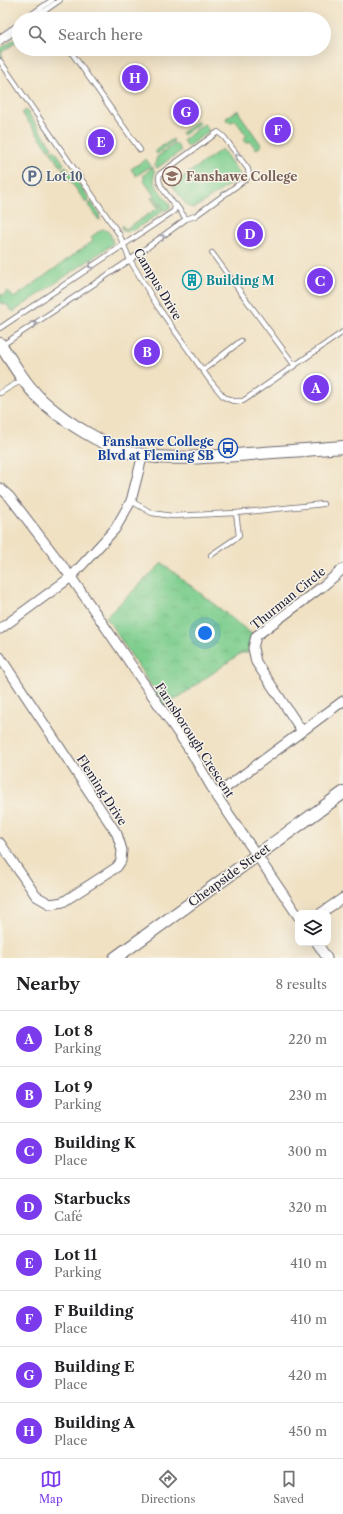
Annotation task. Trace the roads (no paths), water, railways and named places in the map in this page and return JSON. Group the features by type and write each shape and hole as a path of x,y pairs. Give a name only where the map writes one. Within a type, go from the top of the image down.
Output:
{"street":[{"path":"1,345 24,379 47,406 74,425 107,444 127,451 154,456 184,458 343,447"},
{"path":"0,629 71,577 115,528 131,501 143,454"},
{"name":"Farnsborough Crescent","path":"0,488 9,496 71,577 191,752 216,795 258,854 295,911"},
{"name":"Thurman Circle","path":"302,731 256,662 253,648 256,636 323,586 343,569"},
{"name":"Fleming Drive","path":"0,657 117,834 122,850 121,861 117,867 63,902 50,904 36,896 0,843"},
{"path":"216,795 343,701"},
{"name":"Cheapside Street","path":"115,958 343,793"},
{"path":"325,910 343,898"},
{"path":"319,946 327,958"}],"lane":[{"path":"42,10 52,0"},
{"path":"38,12 60,0"},
{"path":"0,37 12,29"},
{"path":"0,42 12,34"},
{"path":"74,56 140,150"},
{"name":"Campus Drive","path":"0,61 119,234 130,260 158,307 222,395 238,402 247,398 343,332"},
{"path":"1,345 130,260 186,219 195,216 249,176 248,169 224,137 218,132 160,174 159,179 161,185 186,219"},
{"path":"0,328 174,211 175,207 173,202"},
{"path":"212,253 295,366"},
{"path":"203,370 241,341"},
{"path":"0,393 24,379"},
{"path":"131,501 152,513 172,516 236,513 323,504"},
{"path":"211,555 239,536 236,513"}],"place":[{"name":"Building A","path":"135,78"},
{"name":"Building E","path":"186,112"},
{"name":"F Building","path":"278,130"},
{"name":"Lot 11","path":"101,142"},
{"name":"Lot 10","path":"32,176"},
{"name":"Fanshawe College","path":"172,176"},
{"name":"Starbucks","path":"250,234"},
{"name":"Building M","path":"192,280"},
{"name":"Building K","path":"320,281"},
{"name":"Lot 9","path":"147,352"},
{"name":"Lot 8","path":"316,388"},
{"name":"Fanshawe College Blvd at Fleming SB","path":"228,448"}]}
